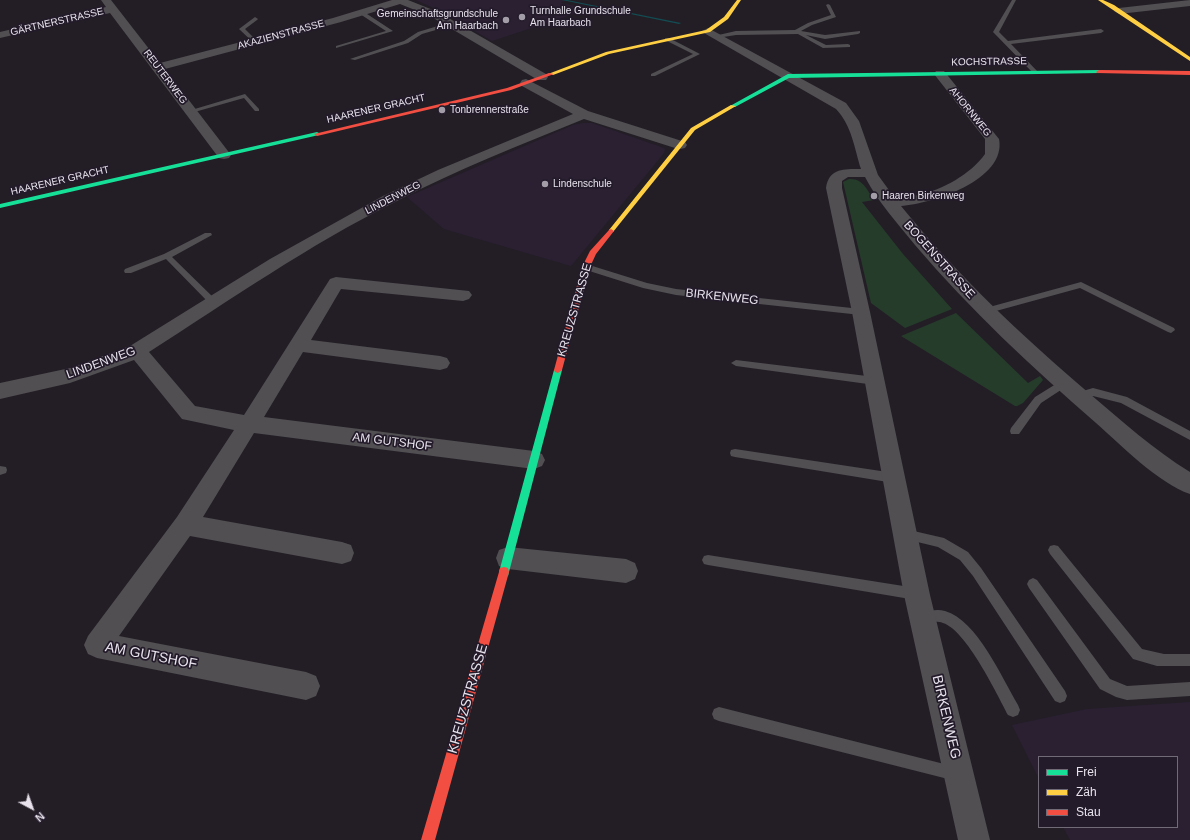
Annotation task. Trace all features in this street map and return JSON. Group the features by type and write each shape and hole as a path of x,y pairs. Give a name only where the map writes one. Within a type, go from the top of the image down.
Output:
{"street":[{"name":"REUTERWEG","path":"106,0 224,155"},
{"path":"402,0 434,14 542,77"},
{"name":"AKAZIENSTRASSE","path":"158,67 362,13 402,0"},
{"name":"HAARENER GRACHT","path":"0,206 509,89 608,53 666,39 712,33 727,19 739,0"},
{"path":"1100,0 1119,11 1190,59"},
{"path":"1119,11 1190,3"},
{"name":"GÄRTNERSTRASSE","path":"0,35 113,9"},
{"name":"BOGENSTRASSE","path":"712,33 841,106 850,114 859,134 870,173 889,202 946,272 985,311 1064,383 1177,476 1190,484"},
{"name":"KOCHSTRASSE","path":"788,76 1190,73"},
{"name":"AHORNWEG","path":"889,202 918,200 948,190 975,174 992,155 994,147 992,139 940,74"},
{"name":"KREUZSTRASSE","path":"428,840 508,558 586,267 593,254 693,129 788,76"},
{"path":"526,83 582,114 680,145"},
{"name":"LINDENWEG","path":"0,391 36,385 64,377 110,362 137,351 320,236 402,192 582,114"},
{"name":"BIRKENWEG","path":"870,173 845,173 835,179 834,188 861,312 918,595 974,840"},
{"name":"AM GUTSHOF","path":"306,686 97,645 185,524 336,283 463,295"},
{"path":"298,345 440,363"},
{"name":"AM GUTSHOF","path":"137,351 189,413 249,424 534,460"},
{"path":"185,524 342,553"},
{"path":"508,558 626,571"}],"lane":[{"path":"1014,0 996,32 1036,73"},
{"path":"798,32 798,30 810,24 834,16 828,5"},
{"path":"338,47 390,31 362,13"},
{"path":"255,19 242,29 255,42"},
{"path":"353,59 406,42 420,33 451,24"},
{"path":"1007,43 1101,31"},
{"path":"712,33 798,32 825,37 858,32"},
{"path":"798,32 825,48 848,46"},
{"path":"654,75 697,54 666,39"},
{"path":"191,111 245,96 257,110"},
{"path":"128,271 167,256 208,235"},
{"path":"167,256 214,303"},
{"name":"BIRKENWEG","path":"586,267 646,286 676,292 861,312"},
{"path":"985,311 1081,285 1171,330"},
{"path":"736,363 875,381"},
{"path":"1015,431 1038,400 1064,383"},
{"path":"1080,396 1093,392 1124,400 1190,436"},
{"path":"735,453 894,478"},
{"path":"905,534 940,542 964,556 977,572 1060,696"},
{"path":"1054,550 1138,654 1149,659 1161,661 1190,660"},
{"path":"708,560 918,595"},
{"path":"1033,584 1105,684 1116,690 1127,693 1190,689"},
{"path":"923,617 946,617 958,624 970,638 1013,710"},
{"path":"719,714 960,775"}],"shaded area":[{"name":"Gemeinschaftsgrundschule Am Haarbach","path":"416,0 565,0 561,3 589,9 492,41 440,11"},
{"name":"Lindenschule","path":"592,123 665,149 664,153 571,266 444,229 407,197 573,125"},
{"path":"1190,702 1190,840 1070,840 1064,828 1178,828 1178,756 1038,756 1038,777 1012,725 1087,709"}],"green space":[{"path":"849,179 858,180 864,185 874,200 862,202 903,254 952,309 905,328 871,303 843,182"},
{"path":"956,313 1028,383 1040,376 1043,380 1023,403 1015,406 901,336"}],"waterway":[{"path":"563,0 679,23"}],"traffic: fast":[{"path":"733,106 788,76 1099,72"},
{"path":"0,206 317,134"},
{"path":"504,572 558,370"}],"traffic: slow":[{"path":"551,74 608,53 708,31 726,18 739,0"},
{"path":"1100,0 1112,6 1190,59"},
{"path":"611,231 693,129 733,106"}],"traffic: jam":[{"path":"1099,72 1190,73"},
{"path":"317,134 509,89 551,74"},
{"path":"558,370 586,267 593,253 611,231"},
{"path":"428,840 504,572"}],"place":[{"name":"Turnhalle Grundschule Am Haarbach","path":"522,17"},
{"name":"Gemeinschaftsgrundschule Am Haarbach","path":"506,20"},
{"name":"Tonbrennerstraße","path":"442,110"},
{"name":"Lindenschule","path":"545,184"},
{"name":"Haaren Birkenweg","path":"874,196"}]}
